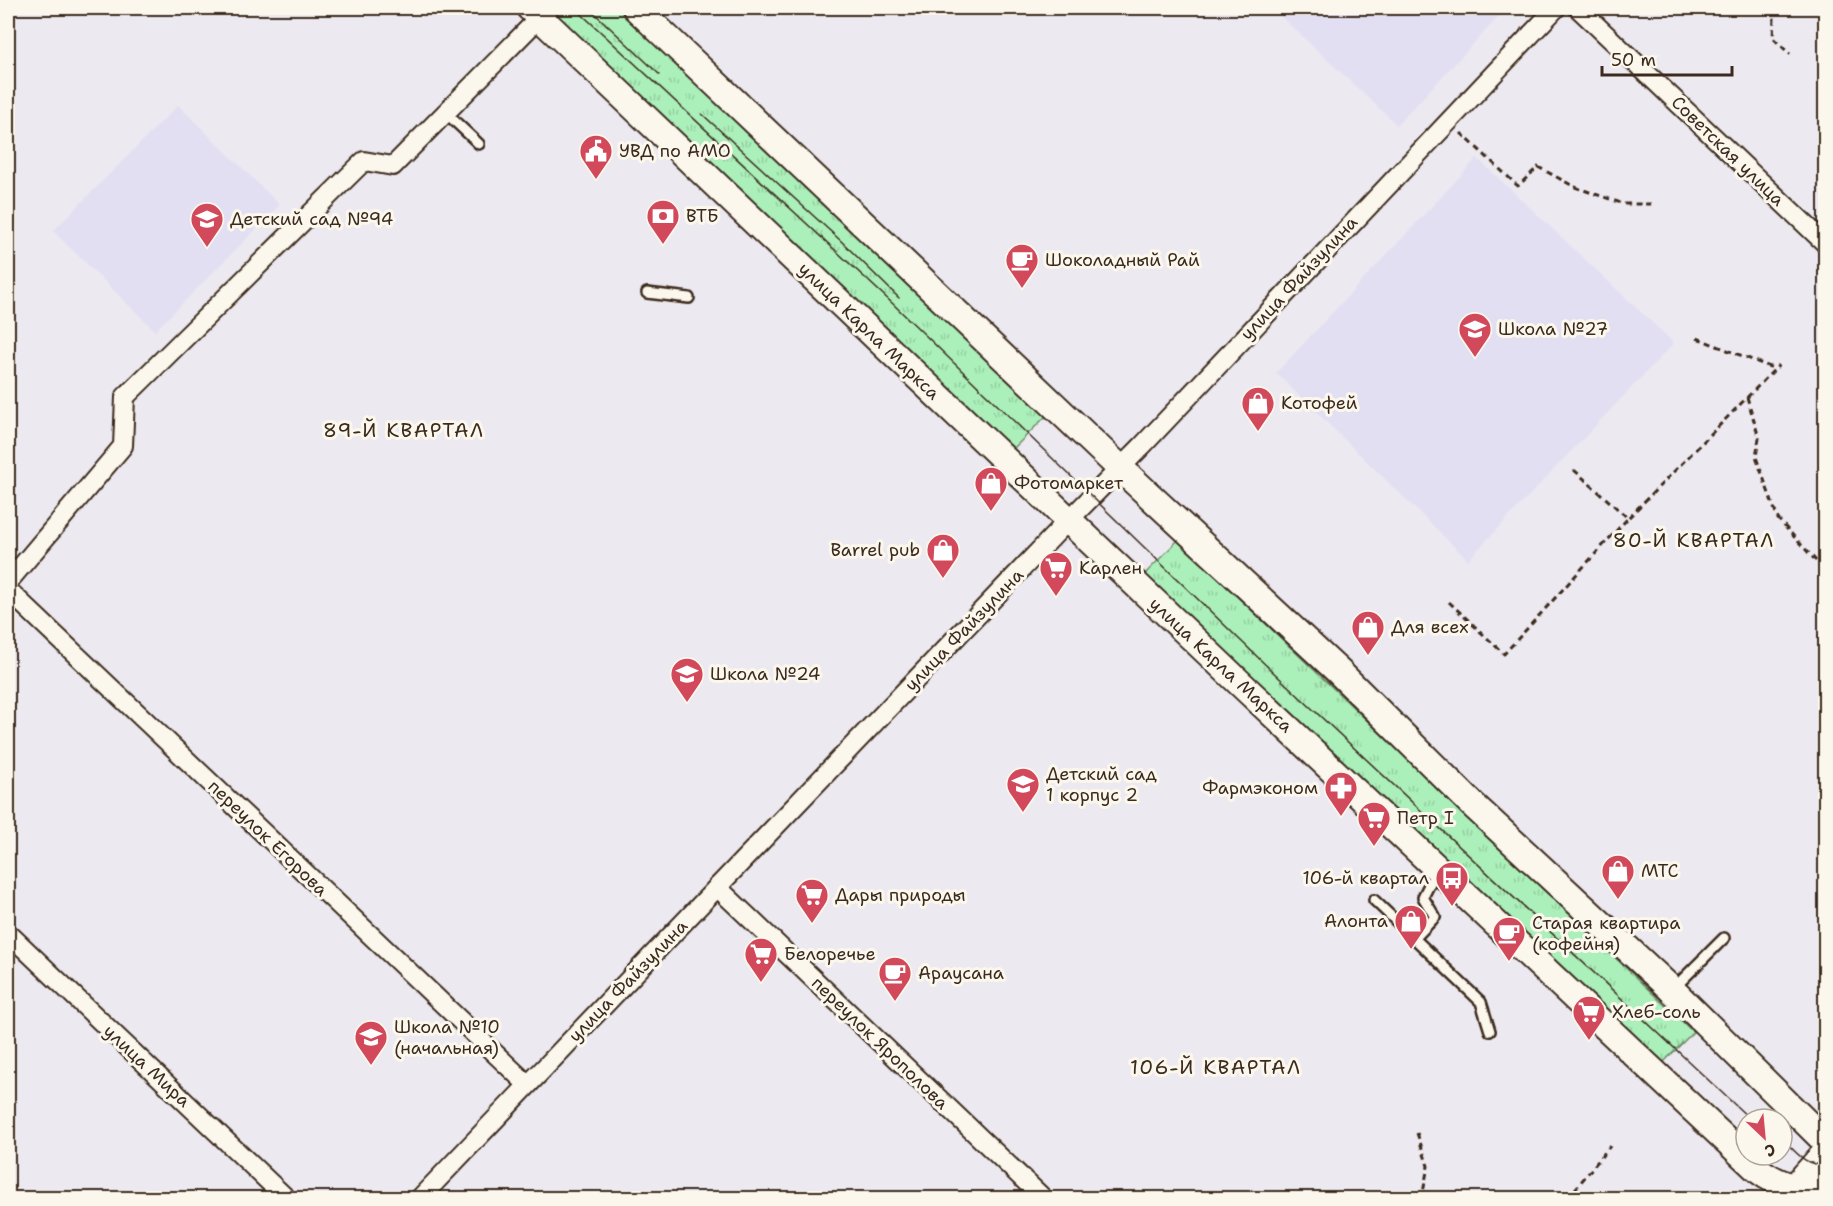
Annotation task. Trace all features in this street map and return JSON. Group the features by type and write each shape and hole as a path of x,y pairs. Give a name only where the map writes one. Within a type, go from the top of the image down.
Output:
{"main road":[{"path":"636,8 1120,468 1338,671 1473,804 1672,990 1826,1142"},
{"name":"улица Карла Маркса","path":"535,12 1756,1168 1787,1193 1825,1198"},
{"path":"1787,1193 1826,1152"}],"street":[{"name":"улица Файзулина","path":"420,1198 1120,468 1556,8"},
{"name":"Советская улица","path":"1578,8 1826,244"},
{"path":"8,582 123,446 125,397 364,161 393,166 446,113 535,12"},
{"name":"переулок Егорова","path":"8,590 528,1085"},
{"name":"переулок Ярополова","path":"717,887 1043,1198"},
{"name":"улица Мира","path":"8,933 286,1198"}],"lane":[{"path":"446,113 480,144"},
{"path":"647,293 688,298"},
{"path":"1414,938 1435,917 1423,897 1431,881"},
{"path":"1374,900 1481,1002 1490,1031"},
{"path":"1672,990 1724,938"}],"path":[{"path":"1770,8 1774,18 1773,38 1790,54"},
{"path":"1456,129 1518,186 1538,167 1575,187 1624,204 1655,204"},
{"path":"1697,338 1775,369"},
{"path":"1449,602 1504,654 1628,518 1779,365"},
{"path":"1747,397 1759,438 1756,457 1778,519 1826,572"},
{"path":"1574,470 1628,518"},
{"path":"1417,1133 1428,1166 1422,1198"},
{"path":"1569,1198 1610,1146"}],"shaded area":[{"path":"1272,8 1507,8 1397,125"},
{"path":"178,105 280,205 155,331 53,231"},
{"name":"Школа №27","path":"1477,158 1674,343 1468,560 1276,373"}],"green space":[{"path":"548,8 617,8 1047,415 1013,449"},
{"path":"1178,540 1693,1032 1663,1063 1144,575"}],"tram line":[{"path":"575,8 892,303 1272,671 1737,1107"},
{"path":"589,8 660,75"},
{"path":"702,114 840,240 899,298"},
{"path":"1794,1151 1806,1161 1819,1165 1826,1164"}],"place":[{"name":"УВД по АМО","path":"596,180"},
{"name":"ВТБ","path":"663,245"},
{"name":"Детский сад №94","path":"207,248"},
{"name":"Шоколадный Рай","path":"1022,289"},
{"name":"Школа №27","path":"1475,358"},
{"name":"Котофей","path":"1258,432"},
{"name":"Фотомаркет","path":"991,512"},
{"name":"Barrel pub","path":"943,579"},
{"name":"Карлен","path":"1056,597"},
{"name":"Для всех","path":"1368,656"},
{"name":"Школа №24","path":"687,703"},
{"name":"Детский сад 1 корпус 2","path":"1023,813"},
{"name":"Фармэконом","path":"1341,817"},
{"name":"Петр I","path":"1374,847"},
{"name":"МТС","path":"1618,900"},
{"name":"106-й квартал","path":"1452,907"},
{"name":"Дары природы","path":"812,924"},
{"name":"Алонта","path":"1411,950"},
{"name":"Старая квартира (кофейня)","path":"1509,962"},
{"name":"Белоречье","path":"761,983"},
{"name":"Араусана","path":"895,1002"},
{"name":"Хлеб-соль","path":"1589,1041"},
{"name":"Школа №10 (начальная)","path":"371,1066"}],"district":[{"name":"89-Й КВАРТАЛ","path":"404,430"},
{"name":"80-Й КВАРТАЛ","path":"1694,540"},
{"name":"106-Й КВАРТАЛ","path":"1216,1067"}]}
